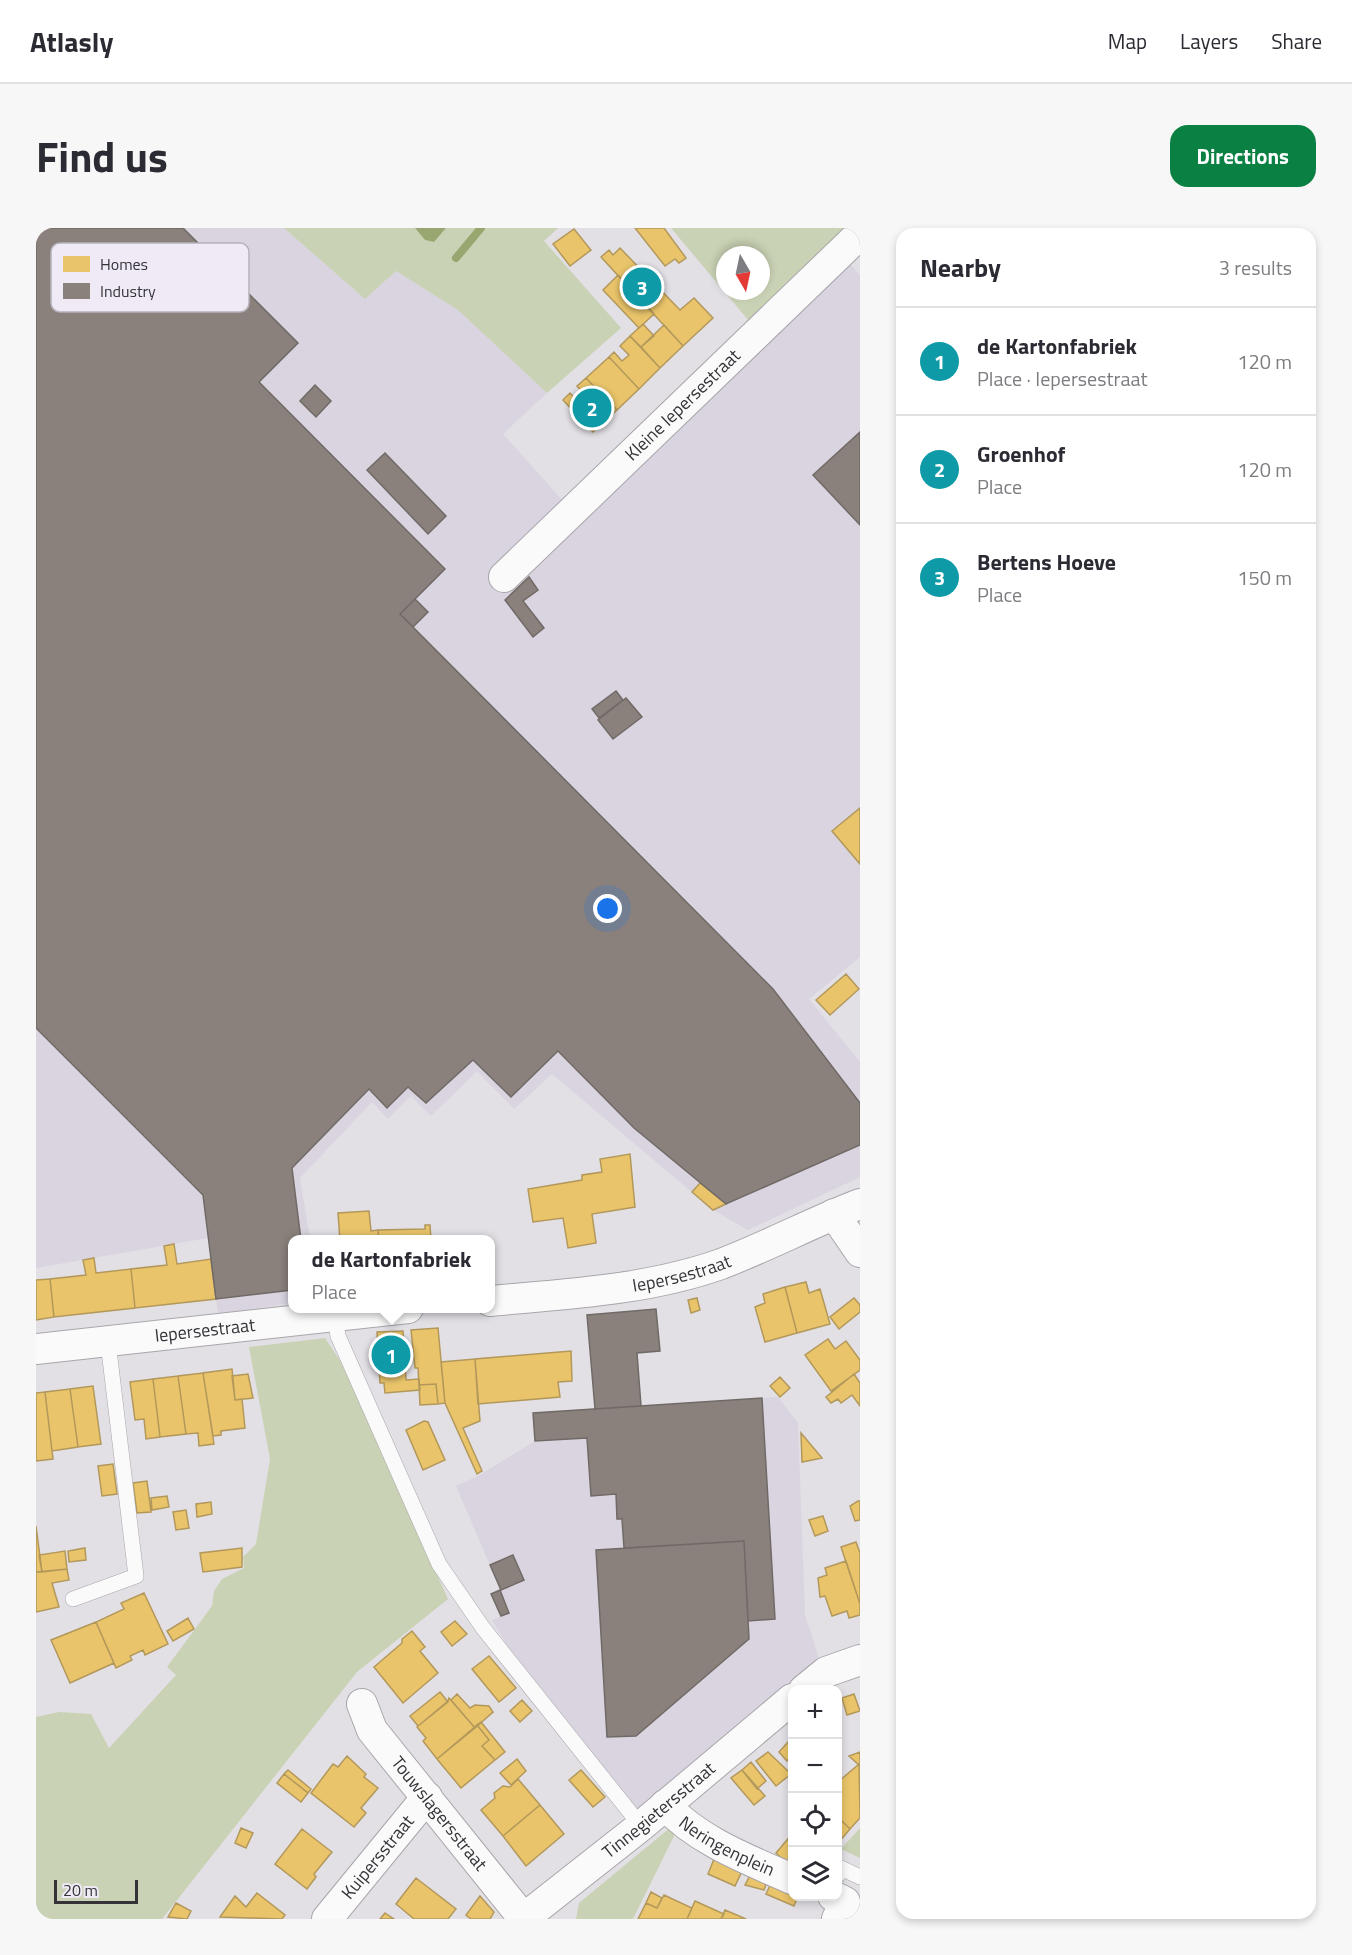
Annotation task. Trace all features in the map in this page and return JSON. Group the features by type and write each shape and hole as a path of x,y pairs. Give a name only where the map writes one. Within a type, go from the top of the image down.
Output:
{"street":[{"name":"Kleine Iepersestraat","path":"504,578 860,234"},
{"path":"847,1209 860,1252"},
{"name":"Iepersestraat","path":"495,1301 596,1291 663,1279 720,1264 847,1209"},
{"name":"Iepersestraat","path":"36,1349 367,1313"},
{"path":"809,1685 826,1672 860,1660"},
{"name":"Tinnegietersstraat","path":"513,1914 641,1826 788,1702"},
{"name":"Touwslagersstraat","path":"362,1704 372,1730 427,1797 513,1914"},
{"name":"Kuipersstraat","path":"327,1919 427,1797"},
{"name":"Neringenplein","path":"665,1805 675,1816 733,1854 788,1877"},
{"path":"837,1919 845,1902 842,1900"}],"lane":[{"path":"335,1317 338,1336 439,1564 483,1628 641,1826"},
{"path":"72,1599 136,1576 108,1342"},
{"path":"842,1868 860,1877"}],"shaded area":[{"path":"36,228 284,228 365,299 396,271 458,310 547,393 503,434 579,519 845,258 860,275 860,957 809,999 860,1062 860,1177 748,1230 713,1210 552,1074 514,1109 477,1071 431,1116 411,1096 388,1119 372,1102 300,1178 309,1235 288,1235 288,1304 218,1314 208,1238 36,1268"},
{"path":"284,228 415,228 425,240 434,242 446,228 558,228 544,241 621,328 547,393 458,310 396,271 365,299"},
{"path":"415,228 446,228 434,242 425,240"},
{"path":"671,228 846,228 749,321 731,300 770,300 770,246 716,246 716,282"},
{"path":"325,1338 341,1362 448,1599 357,1672 162,1919 36,1919 36,1717 59,1712 91,1714 109,1748 176,1675 167,1667 212,1606 214,1591 222,1579 244,1568 243,1557 256,1544 270,1459 249,1347"},
{"path":"778,1397 798,1423 805,1615 820,1661 637,1811 519,1665 492,1620 510,1612 456,1486 478,1476 535,1441 533,1413"},
{"path":"671,1827 677,1830 633,1919 576,1919 579,1903"},
{"path":"860,1828 860,1858 842,1848"}],"building: Homes":[{"path":"635,228 664,228 686,258 679,263 675,259 665,266"},
{"path":"574,229 591,250 570,266 553,244"},
{"path":"620,248 680,310 694,298 713,318 683,346 601,257 609,250 613,255"},
{"path":"618,275 654,314 639,328 603,290"},
{"path":"643,324 654,336 641,347 630,336"},
{"path":"664,325 683,346 660,368 641,347"},
{"path":"630,336 660,368 639,389 609,357 614,352 622,361 629,355 620,346"},
{"path":"609,357 639,389 617,410 586,378"},
{"path":"586,378 617,410 593,432 563,400 570,393 581,405 589,399 577,386"},
{"path":"860,808 860,864 832,831"},
{"path":"846,974 859,989 830,1015 816,1000"},
{"path":"630,1154 635,1207 592,1214 596,1243 568,1248 563,1218 533,1222 528,1189 582,1180 582,1175 602,1172 600,1159"},
{"path":"700,1183 726,1204 713,1210 692,1192"},
{"path":"369,1211 371,1231 378,1230 378,1235 340,1235 338,1213"},
{"path":"425,1225 430,1225 431,1235 378,1235 378,1230 425,1229"},
{"path":"174,1244 177,1264 211,1259 216,1299 135,1308 131,1269 167,1265 164,1246"},
{"path":"94,1258 96,1273 131,1269 135,1308 54,1317 50,1279 86,1275 83,1260"},
{"path":"50,1279 54,1317 36,1320 36,1280"},
{"path":"806,1282 809,1293 820,1289 830,1324 797,1333 785,1287"},
{"path":"785,1287 797,1333 765,1342 755,1307 765,1303 763,1294"},
{"path":"697,1298 700,1310 691,1313 688,1300"},
{"path":"854,1298 860,1305 860,1312 839,1329 830,1317"},
{"path":"438,1328 445,1403 438,1404 436,1384 419,1385 411,1330"},
{"path":"403,1331 406,1380 419,1379 420,1390 385,1393 384,1383 380,1383 377,1332"},
{"path":"828,1339 835,1349 846,1341 860,1360 860,1370 831,1391 805,1355"},
{"path":"571,1351 572,1381 558,1382 560,1397 478,1404 475,1359"},
{"path":"475,1359 480,1421 463,1428 482,1471 477,1474 445,1403 441,1362"},
{"path":"232,1369 235,1400 242,1399 245,1428 221,1431 221,1435 213,1436 203,1373"},
{"path":"203,1373 214,1444 199,1446 198,1433 186,1434 178,1376"},
{"path":"248,1374 253,1398 235,1400 232,1376"},
{"path":"854,1374 860,1383 860,1406 852,1395 841,1403 838,1399 831,1403 826,1397"},
{"path":"178,1376 186,1434 160,1437 153,1379"},
{"path":"780,1377 790,1388 780,1397 770,1386"},
{"path":"153,1379 160,1437 146,1439 144,1419 135,1420 130,1382"},
{"path":"436,1384 438,1404 420,1405 419,1385"},
{"path":"93,1386 101,1444 78,1447 70,1389"},
{"path":"70,1389 78,1447 52,1451 45,1392"},
{"path":"45,1392 53,1459 36,1461 36,1393"},
{"path":"424,1421 428,1422 445,1460 423,1470 406,1430"},
{"path":"801,1433 822,1458 802,1462"},
{"path":"113,1464 117,1494 102,1496 98,1466"},
{"path":"147,1481 151,1512 137,1513 133,1483"},
{"path":"167,1496 169,1507 152,1510 151,1498"},
{"path":"860,1501 860,1520 855,1521 850,1506"},
{"path":"211,1502 212,1514 197,1517 196,1504"},
{"path":"186,1510 189,1528 176,1530 173,1512"},
{"path":"823,1516 828,1531 815,1536 809,1520"},
{"path":"36,1526 42,1572 36,1572"},
{"path":"856,1542 860,1553 860,1604 841,1547"},
{"path":"85,1548 86,1560 69,1562 68,1551"},
{"path":"242,1548 242,1567 203,1572 200,1553"},
{"path":"65,1551 67,1569 42,1572 39,1555"},
{"path":"846,1561 860,1604 860,1615 849,1618 847,1611 832,1616 825,1596 820,1597 818,1578 827,1575 825,1568"},
{"path":"67,1569 69,1580 52,1583 59,1607 36,1612 36,1572"},
{"path":"144,1593 168,1644 145,1655 143,1650 130,1656 132,1660 116,1668 96,1622 124,1609 121,1603"},
{"path":"188,1618 194,1629 173,1641 167,1631"},
{"path":"455,1621 467,1634 452,1646 441,1632"},
{"path":"96,1622 114,1663 70,1683 51,1640"},
{"path":"412,1631 425,1647 420,1651 438,1673 403,1703 374,1667 402,1643 402,1639"},
{"path":"489,1656 516,1688 499,1702 472,1669"},
{"path":"440,1692 448,1702 418,1726 410,1716"},
{"path":"457,1694 470,1708 475,1705 489,1706 493,1712 475,1728 451,1700"},
{"path":"854,1694 860,1711 847,1715 842,1698"},
{"path":"449,1698 475,1728 437,1759 423,1741 426,1738 417,1727"},
{"path":"522,1700 532,1711 520,1722 510,1711"},
{"path":"481,1722 505,1752 495,1760 482,1746 489,1740 477,1725"},
{"path":"477,1725 489,1740 482,1746 495,1760 461,1788 437,1759"},
{"path":"788,1742 787,1761 779,1752"},
{"path":"768,1752 788,1771 788,1776 776,1786 756,1761"},
{"path":"860,1752 860,1766 849,1756"},
{"path":"347,1756 366,1774 364,1777 378,1788 361,1808 366,1813 354,1827 311,1793 333,1764 338,1767"},
{"path":"517,1759 526,1771 511,1785 500,1773"},
{"path":"751,1762 766,1781 757,1789 742,1770"},
{"path":"859,1764 860,1818 850,1829 842,1821 842,1779"},
{"path":"288,1770 311,1789 308,1793 284,1774"},
{"path":"581,1770 605,1797 593,1807 569,1780"},
{"path":"742,1770 765,1796 754,1805 731,1778"},
{"path":"284,1774 308,1793 301,1802 277,1783"},
{"path":"518,1779 540,1805 503,1836 481,1810 495,1798 494,1793 503,1786 510,1787"},
{"path":"540,1805 564,1834 526,1866 503,1836"},
{"path":"842,1821 850,1829 842,1838"},
{"path":"241,1828 253,1833 246,1848 235,1843"},
{"path":"302,1829 332,1852 314,1874 316,1877 307,1889 275,1864"},
{"path":"788,1839 788,1864 776,1853"},
{"path":"716,1854 744,1867 735,1886 708,1874"},
{"path":"753,1870 767,1882 764,1890 745,1885"},
{"path":"416,1878 456,1909 448,1919 414,1919 396,1904"},
{"path":"773,1879 788,1886 788,1901 796,1901 794,1906 766,1894"},
{"path":"651,1892 662,1898 657,1908 646,1903"},
{"path":"257,1893 285,1915 282,1919 220,1917 235,1896 246,1907"},
{"path":"664,1895 692,1908 687,1919 638,1919 646,1903 657,1908"},
{"path":"480,1896 494,1912 490,1919 471,1919 466,1915"},
{"path":"695,1901 724,1914 721,1919 687,1919"},
{"path":"176,1903 191,1911 187,1919 168,1917"},
{"path":"725,1910 746,1919 721,1919"},
{"path":"385,1913 394,1919 380,1919"}],"building: Industry":[{"path":"36,228 183,228 198,243 51,243 51,312 249,312 249,294 298,343 259,382 445,569 400,614 773,989 860,1103 860,1145 726,1204 634,1128 558,1051 511,1097 473,1060 426,1103 408,1087 387,1108 369,1089 292,1168 300,1235 288,1235 288,1290 216,1299 203,1195 36,1028"},
{"path":"315,385 331,401 316,417 300,401"},
{"path":"860,432 860,525 813,475"},
{"path":"385,453 446,516 428,534 367,470"},
{"path":"529,577 538,590 523,601 544,628 533,637 505,600"},
{"path":"415,599 428,612 413,627 400,614"},
{"path":"616,691 623,700 599,718 592,709"},
{"path":"626,698 642,717 613,739 598,720"},
{"path":"656,1309 660,1351 637,1353 641,1406 595,1409 587,1315"},
{"path":"762,1398 775,1619 748,1621 744,1541 624,1548 622,1519 617,1519 616,1494 591,1496 587,1438 535,1441 533,1413"},
{"path":"744,1541 749,1639 636,1736 607,1737 596,1550"},
{"path":"513,1555 524,1580 501,1590 490,1565"},
{"path":"500,1590 509,1613 501,1616 491,1594"}],"waterway":[{"path":"456,258 481,228"}],"place":[{"name":"Bertens Hoeve","path":"642,287"},
{"name":"Groenhof","path":"592,408"},
{"name":"de Kartonfabriek","path":"391,1355"}]}
